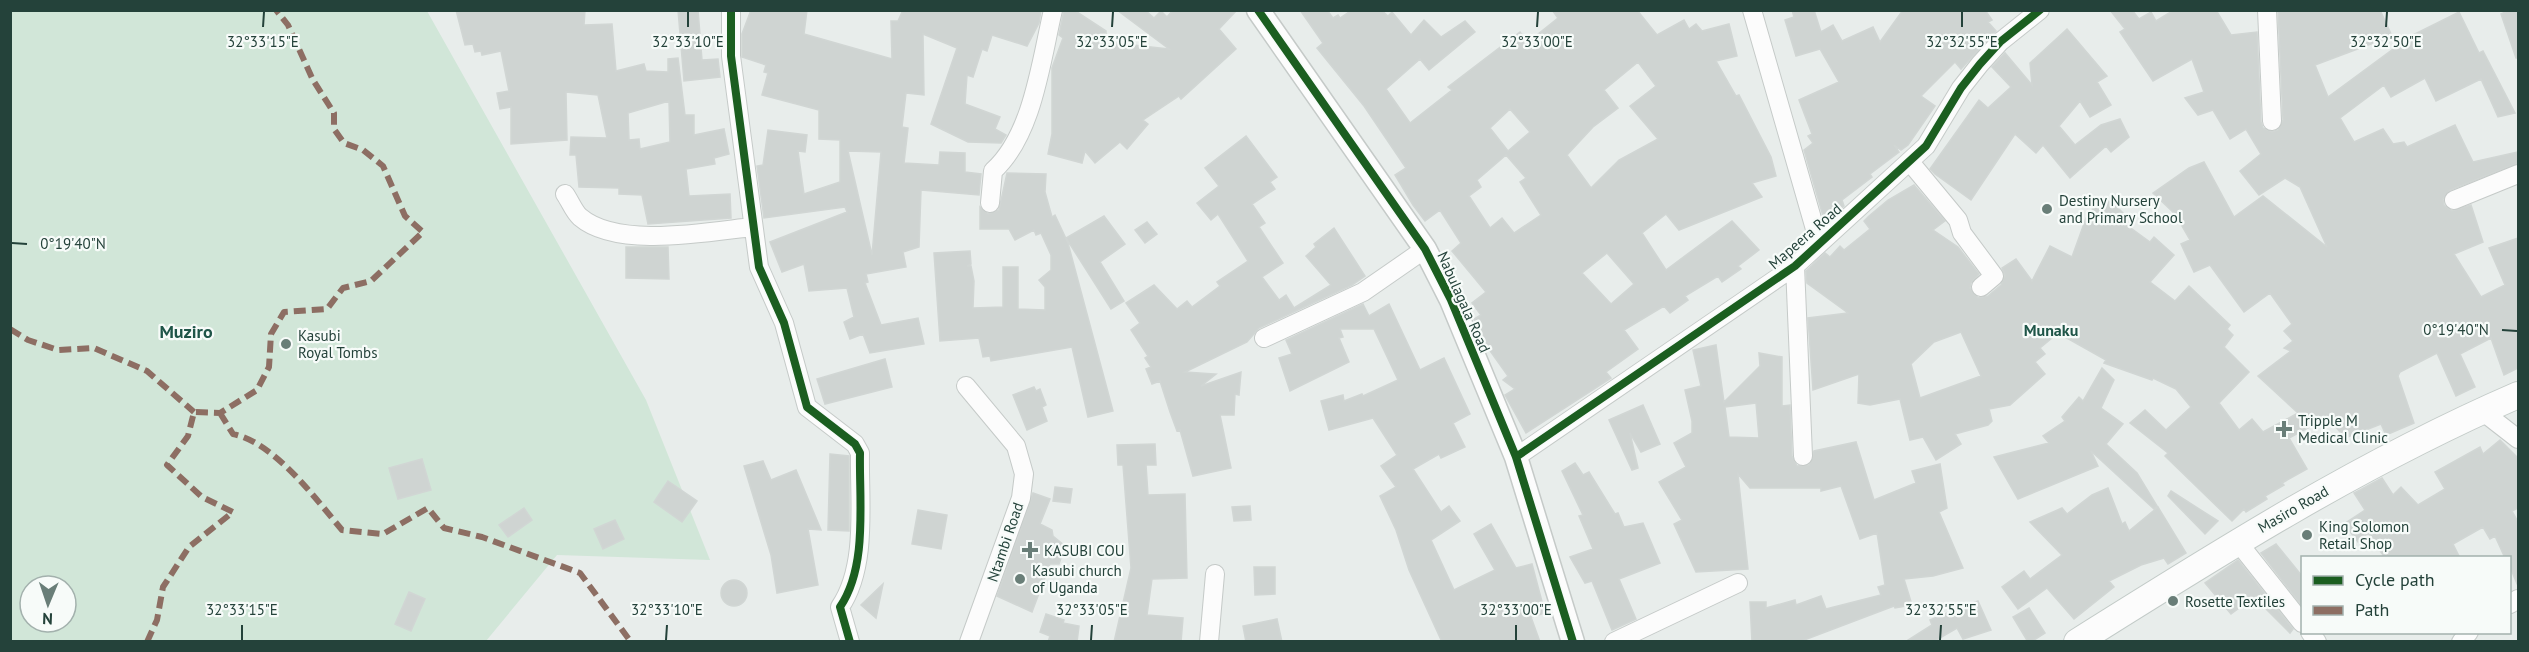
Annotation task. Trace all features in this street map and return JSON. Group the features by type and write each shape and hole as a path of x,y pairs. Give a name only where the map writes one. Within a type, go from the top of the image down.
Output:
{"main road":[{"name":"Masiro Road","path":"2077,642 2237,541 2353,475 2518,395"}],"street":[{"path":"731,10 731,56 759,267 784,323 807,407 855,444 860,453 858,554 849,593 840,607 850,642"},
{"path":"990,203 993,171 1005,160 1029,111 1053,10"},
{"name":"Nabulagala Road","path":"1258,10 1425,249 1450,300 1516,458 1573,642"},
{"path":"1752,10 1820,243"},
{"name":"Mapeera Road","path":"1516,458 1795,266 1926,146 1960,88 1980,64 2000,42 2040,10"},
{"path":"2267,10 2272,121"},
{"path":"1910,162 1958,220 1962,233 1994,276 1981,287"},
{"path":"2454,200 2518,174"},
{"path":"565,194 578,216 592,225 611,232 664,237 752,227"},
{"path":"1264,338 1363,292 1425,249"},
{"path":"1795,266 1803,456"},
{"name":"Ntambi Road","path":"966,386 1016,446 1024,474 1021,498 969,642"},
{"path":"2482,411 2518,439"},
{"path":"2237,541 2301,622"},
{"path":"1209,642 1215,574"},
{"path":"1614,642 1738,583"}],"green space":[{"path":"10,11 427,11 646,400 710,560 557,555 486,641 11,641"}],"building":[{"path":"456,10 585,10 584,25 612,24 616,71 644,64 646,71 668,72 668,59 678,58 685,115 694,115 694,135 724,129 729,154 714,158 715,164 686,169 689,196 730,194 731,218 648,224 642,195 619,194 619,188 579,187 576,155 570,155 571,137 607,138 598,95 566,92 567,140 511,144 511,107 500,109 497,93 509,91 501,51 482,55 481,51 475,52 473,44 465,45","holes":["669,101 670,142 640,149 639,139 629,140 628,113"]},
{"path":"678,10 698,10 702,60 718,59 720,77 684,81"},
{"path":"751,10 807,10 804,34 892,59 891,21 898,21 903,10 1041,10 1039,23 1027,46 992,35 987,51 982,49 973,77 967,75 965,104 1000,117 995,129 1006,135 1001,143 968,142 931,124 957,48 923,34 924,95 906,93 902,127 908,128 904,163 939,165 940,152 965,153 965,172 981,174 979,195 921,190 919,247 903,252 906,267 866,274 868,282 865,283 881,325 918,318 924,344 870,353 863,334 850,339 844,322 854,317 847,288 809,291 804,264 782,272 770,242 847,212 845,207 764,218 757,166 763,165 768,130 807,135 805,152 798,151 804,194 840,182 840,140 819,139 819,110 762,95 768,73 764,72 766,65 742,57 742,34","holes":["848,151 881,152 872,255"]},
{"path":"1064,10 1074,10 1106,31 1106,42 1169,49 1117,10 1145,10 1154,18 1161,11 1167,17 1173,10 1237,10 1219,29 1236,49 1181,99 1179,96 1143,120 1148,124 1127,149 1120,142 1095,163 1085,151 1082,163 1048,154 1052,134 1052,68 1063,38 1059,35"},
{"path":"1300,10 1327,10 1333,18 1338,15 1340,18 1352,10 1381,10 1388,16 1392,12 1411,35 1424,20 1441,37 1465,21 1475,32 1429,70 1420,59 1386,89 1410,123 1452,90 1448,87 1520,32 1528,42 1558,18 1552,10 1637,10 1657,35 1684,20 1689,29 1696,24 1702,31 1729,24 1737,56 1716,61 1736,96 1739,95 1771,157 1776,176 1752,183 1762,197 1679,230 1666,214 1642,233 1666,270 1732,221 1759,250 1738,266 1741,269 1722,282 1718,276 1685,296 1688,300 1670,313 1664,306 1624,330 1638,349 1606,372 1611,378 1526,433 1505,395 1515,389 1503,380 1508,376 1483,341 1474,319 1481,315 1472,303 1486,292 1452,251 1461,243 1440,210 1425,221 1413,205 1395,175 1406,168 1364,106 1317,48 1323,43","holes":["1638,62 1656,86 1630,106 1658,139 1619,160 1591,188 1567,155 1593,127 1618,108 1604,90","1510,109 1530,132 1508,151 1490,128","1506,155 1526,178 1520,182 1541,215 1514,233 1502,218 1490,228 1469,196 1481,187 1477,180","1607,253 1634,284 1611,304 1582,273"]},
{"path":"1792,10 1814,10 1821,32 1833,25 1842,41 1873,27 1880,42 1903,10 1985,10 1992,20 1988,22 1996,31 1961,69 1955,62 1921,96 1935,106 1908,145 1901,150 1894,145 1899,152 1870,174 1872,177 1842,200 1844,206 1825,223 1804,150 1813,143 1808,136 1812,134 1799,100 1839,82 1820,49 1796,56 1785,20 1794,17"},
{"path":"2110,10 2132,10 2139,19 2151,12 2156,21 2174,10 2216,10 2231,35 2257,32 2261,122 2263,128 2272,132 2278,130 2283,120 2278,10 2380,10 2392,36 2315,65 2328,97 2411,36 2459,12 2479,53 2483,51 2515,113 2498,117 2481,79 2436,101 2425,78 2391,97 2384,85 2340,118 2354,142 2383,129 2393,144 2404,142 2407,147 2455,125 2473,162 2518,152 2518,163 2450,190 2443,199 2444,205 2452,211 2471,205 2483,242 2454,254 2481,297 2505,285 2489,248 2518,238 2518,368 2504,375 2491,338 2460,354 2475,387 2456,396 2437,353 2400,372 2398,376 2414,423 2386,435 2381,424 2345,438 2328,417 2289,438 2307,469 2282,483 2284,485 2265,496 2267,499 2246,512 2244,509 2232,521 2165,456 2168,453 2130,423 2145,410 2166,430 2191,407 2176,389 2153,378 2152,380 2104,363 2106,360 2058,333 2040,348 2045,354 2035,362 2045,374 2010,405 1989,409 1992,421 1988,425 1955,434 1961,444 1936,460 1923,437 1910,440 1900,399 1870,405 1858,403 1859,374 1813,390 1808,318 1848,313 1807,283 1806,271 1825,253 1830,257 1840,246 1844,250 1870,229 1864,221 1869,216 1888,200 1914,185 1945,221 1933,230 1958,247 1979,274 1971,283 1970,288 1978,298 1988,296 2001,285 2005,275 2002,268 2016,259 2032,281 2050,246 2072,257 2086,218 2102,197 2123,213 2117,218 2150,242 2154,237 2174,255 2150,282 2175,301 2189,286 2230,325 2227,329 2233,335 2224,347 2249,372 2219,403 2239,430 2252,419 2263,432 2298,413 2258,376 2291,351 2284,348 2293,341 2284,331 2292,324 2270,293 2244,312 2210,265 2194,272 2181,244 2190,240 2175,214 2153,193 2189,168 2204,162 2234,217 2263,196 2327,247 2300,187 2285,178 2259,195 2240,171 2261,154 2246,129 2230,139 2213,110 2198,115 2185,98 2204,92 2192,59 2153,81 2120,32 2125,29","holes":["1961,332 1981,376 1920,398 1911,364 1934,342"]},
{"path":"2510,10 2518,10 2518,58 2516,58 2501,14"},
{"path":"2067,29 2107,76 2097,82 2111,105 2090,117 2080,101 2059,126 2075,145 2101,125 2120,119 2129,137 2111,152 2106,146 2070,178 2043,145 2036,153 2015,134 1971,200 1930,169 1979,100 1988,108 2011,87 1992,67 2005,53 2032,85 2030,63"},
{"path":"1246,136 1277,177 1270,182 1275,189 1252,204 1265,223 1259,227 1283,263 1262,277 1279,300 1286,295 1294,308 1331,285 1306,256 1316,247 1314,244 1334,228 1365,276 1352,285 1259,328 1247,342 1185,372 1216,374 1201,386 1241,372 1239,395 1235,394 1234,415 1220,415 1231,468 1193,476 1180,430 1177,431 1160,381 1152,384 1146,369 1151,367 1145,358 1148,356 1131,330 1140,323 1126,303 1154,285 1177,309 1187,301 1192,307 1220,286 1217,282 1248,261 1218,214 1211,220 1197,203 1219,186 1205,168"},
{"path":"1007,173 1046,174 1045,192 1052,217 1055,215 1068,243 1113,411 1088,417 1072,347 991,361 990,356 983,357 979,338 940,341 934,253 970,251 971,264 967,266 971,266 974,281 973,308 1003,307 1003,267 1018,267 1018,309 1045,310 1045,287 1039,280 1051,270 1051,255 1041,233 1036,235 1034,230 1015,240 1009,229 980,229 980,207 988,214 999,210"},
{"path":"1104,216 1125,244 1100,262 1124,301 1111,309 1066,238"},
{"path":"1147,222 1157,234 1145,243 1135,230"},
{"path":"626,247 668,247 669,279 626,278"},
{"path":"1363,304 1369,316 1389,304 1420,370 1444,358 1470,414 1453,423 1465,447 1441,458 1439,454 1413,469 1441,512 1449,506 1460,521 1431,540 1454,590 1495,570 1474,534 1491,524 1516,568 1532,564 1545,613 1531,617 1540,642 1442,642 1409,570 1396,530 1380,496 1396,487 1381,466 1397,455 1373,418 1329,430 1321,401 1343,395 1344,401 1362,394 1363,396 1398,380 1374,329 1340,329 1343,337 1339,338 1349,362 1290,391 1279,358 1292,354 1286,340"},
{"path":"1716,345 1724,402 1760,366 1759,353 1782,357 1782,406 1790,405 1792,456 1797,466 1809,465 1814,451 1856,442 1874,500 1916,483 1912,471 1940,464 1947,508 1939,512 1963,568 1933,576 1904,579 1912,605 1895,608 1894,606 1799,642 1752,642 1750,602 1766,602 1766,608 1795,600 1796,605 1821,596 1826,609 1881,595 1878,587 1885,585 1877,533 1860,539 1841,486 1821,491 1821,488 1750,488 1738,474 1748,569 1696,572 1674,524 1682,520 1659,482 1686,467 1674,443 1692,433 1692,421 1685,390 1701,386 1693,350","holes":["1756,403 1759,438 1729,437 1725,407"]},
{"path":"885,359 892,387 825,404 817,379"},
{"path":"2102,368 2114,380 2101,408 2123,424 2106,444 2137,473 2157,506 2154,509 2091,451 2098,466 2018,499 1994,457 2049,443 2043,436 2065,421 2062,417 2079,397 2083,401"},
{"path":"1034,387 1036,391 1040,389 1046,405 1042,407 1047,421 1027,430 1013,395"},
{"path":"1643,405 1660,444 1641,452 1630,433 1638,468 1632,470 1609,420"},
{"path":"2500,440 2518,458 2518,508 2512,511 2518,522 2518,586 2511,569 2511,556 2504,556 2495,536 2490,539 2483,527 2453,544 2459,556 2384,556 2368,533 2358,542 2344,524 2365,510 2354,493 2382,478 2393,495 2401,487 2418,505 2445,489 2435,472 2480,447 2483,454"},
{"path":"1155,444 1156,465 1146,465 1148,495 1185,494 1187,578 1152,579 1147,615 1183,618 1181,642 1114,642 1131,568 1123,465 1118,465 1117,445"},
{"path":"830,454 849,456 849,531 828,530"},
{"path":"422,459 431,490 398,499 389,468"},
{"path":"763,461 771,480 796,470 821,530 808,529 818,585 777,593 771,555 744,466"},
{"path":"1575,463 1583,475 1589,472 1615,514 1618,513 1624,527 1643,523 1660,563 1619,579 1636,619 1612,630 1592,581 1585,583 1570,557 1593,549 1579,516 1583,515 1562,471"},
{"path":"668,481 697,501 682,522 654,502"},
{"path":"1055,487 1072,489 1070,503 1053,501"},
{"path":"2108,488 2122,524 2125,522 2129,531 2158,507 2186,553 2168,564 2164,558 2141,565 2109,581 2114,587 2074,619 2047,588 2018,609 2002,587 2024,571 2030,579 2062,555 2030,522 2062,508 2067,514 2092,495"},
{"path":"2171,491 2218,521 2205,534 2168,496"},
{"name":"Kasubi church of Uganda","path":"1033,493 1050,499 1040,524 1052,530 1053,536 1065,546 1059,564 1050,564 1032,612 997,596"},
{"path":"1250,506 1251,520 1234,521 1232,507"},
{"path":"524,508 532,520 508,537 499,525"},
{"path":"918,510 947,515 941,549 912,544"},
{"path":"615,520 624,539 603,549 594,529"},
{"path":"2276,544 2301,575 2301,605 2261,553"},
{"path":"2238,560 2293,629 2290,633 2254,597 2231,614 2205,583"},
{"path":"1254,567 1275,567 1275,594 1255,595"},
{"path":"734,580 743,584 747,593 743,602 734,606 725,602 721,593 725,584"},
{"path":"883,584 876,618 861,605"},
{"path":"409,592 425,599 411,631 395,624"},
{"path":"1978,601 1991,630 1963,639 1957,628 1933,642 1905,642 1932,625 1930,620"},
{"path":"2029,608 2045,633 2031,642 2028,642 2013,617"},
{"path":"1046,614 1064,620 1063,623 1079,626 1077,642 1048,642 1050,636 1040,632"},
{"path":"1277,619 1282,642 1246,642 1243,626"}],"marked path":[{"path":"147,642 157,620 163,587 189,547 233,512 202,497 167,465 188,436 194,412 220,413 257,390 269,367 271,334 284,312 327,309 343,288 371,281 423,232 405,216 383,166 363,150 344,143 334,129 334,113 313,80 288,25 276,10"},
{"path":"10,329 28,340 58,350 94,348 147,371 194,412"},
{"path":"220,413 233,434 249,439 264,448 293,473 342,530 383,534 428,508 444,528 482,537 580,573 631,642"}],"cycle path":[{"path":"731,10 731,56 759,267 784,323 807,407 855,444 860,453 861,512 858,553 849,591 840,607 850,642"},
{"path":"1258,10 1425,249 1451,300 1516,457 1573,642"},
{"path":"1516,457 1795,266 1926,146 1961,88 1980,64 2000,42 2040,10"}],"place":[{"name":"Destiny Nursery and Primary School","path":"2047,209"},
{"name":"Kasubi Royal Tombs","path":"286,344"},
{"name":"Tripple M Medical Clinic","path":"2284,429"},
{"name":"King Solomon Retail Shop","path":"2307,535"},
{"name":"KASUBI COU","path":"1030,550"},
{"name":"Kasubi church of Uganda","path":"1020,579"},
{"name":"Rosette Textiles","path":"2173,601"}],"district":[{"name":"Munaku","path":"2051,330"},
{"name":"Muziro","path":"186,331"}]}
